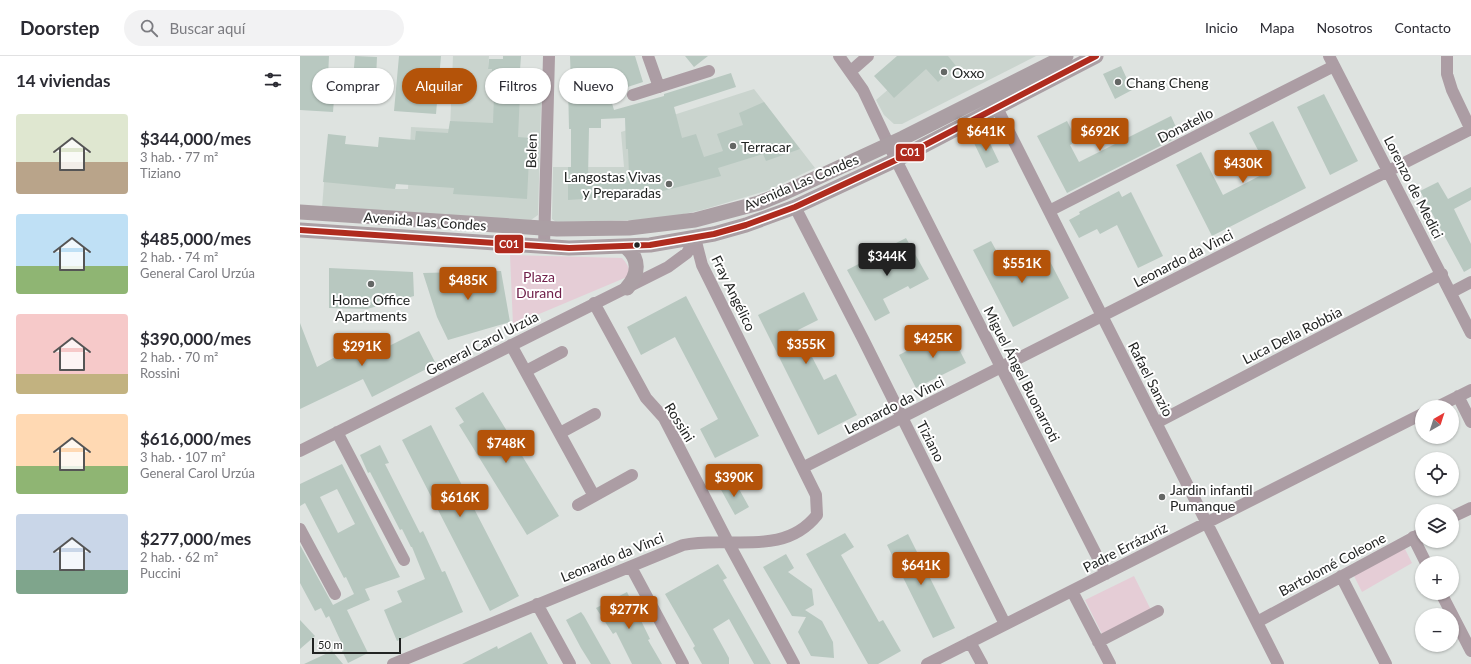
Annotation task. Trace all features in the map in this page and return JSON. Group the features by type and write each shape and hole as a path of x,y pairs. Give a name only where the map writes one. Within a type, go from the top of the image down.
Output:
{"main road":[{"name":"Avenida Las Condes","path":"300,212 544,229 600,230 651,227 710,217 774,197 889,144 1066,56"},
{"name":"Avenida Las Condes","path":"300,230 544,247 626,247 695,238 746,225 795,207 896,160 1096,56"},
{"path":"626,247 634,255 637,264 634,278 627,288"}],"street":[{"name":"Belen","path":"544,247 549,56"},
{"path":"648,56 659,87"},
{"name":"Miguel Ángel Buonarroti","path":"839,56 851,71 862,90 1106,574"},
{"path":"851,71 868,56"},
{"path":"1447,56 1447,74 1471,129"},
{"name":"Lorenzo de Medici","path":"1332,61 1452,292 1471,333"},
{"name":"Donatello","path":"1049,211 1332,61"},
{"path":"633,95 709,71"},
{"name":"Rafael Sanzio","path":"997,108 1278,664"},
{"name":"Leonardo da Vinci","path":"393,664 683,545 696,543 729,544 775,541 792,535 811,523 817,515 818,507 816,495 804,467 1471,129"},
{"name":"Tiziano","path":"795,207 1005,624"},
{"name":"General Carol Urzúa","path":"300,451 677,262 687,253 695,238"},
{"name":"Fray Angélico","path":"695,238 702,265 804,467"},
{"name":"Luca Della Robbia","path":"1156,423 1442,274"},
{"path":"1452,292 1471,282"},
{"name":"Rossini","path":"594,303 646,398 664,418 729,544 794,664"},
{"path":"511,345 594,496"},
{"path":"526,371 562,352"},
{"path":"1450,400 1471,390"},
{"path":"1458,396 1471,422"},
{"path":"560,434 595,414"},
{"name":"Padre Errázuriz","path":"927,664 1415,418"},
{"path":"337,432 404,560"},
{"path":"578,505 632,475"},
{"path":"1459,514 1471,508"},
{"path":"300,529 335,594"},
{"name":"Bartolomé Coleone","path":"1257,622 1415,536"},
{"path":"631,567 683,664"},
{"path":"1341,576 1386,664"},
{"path":"1072,591 1110,664"},
{"path":"1445,600 1471,651"},
{"path":"537,604 570,664"},
{"path":"1098,642 1158,611"},
{"path":"970,642 982,664"}],"shaded area":[{"path":"453,56 489,56 488,68 485,68 485,104 541,104 538,215 531,220 322,208 325,170 396,174 395,189 408,189 411,127 450,129 451,104 477,104 477,68 453,68"},
{"path":"927,56 1036,56 902,124 894,124 884,115 876,100"},
{"path":"754,89 815,168 766,191 702,210 670,217 636,220 556,222 552,219 553,167 624,167 621,132"}],"green space":[{"name":"Plaza Durand","path":"510,255 622,258 629,269 629,272 627,277 513,325"},
{"path":"1404,547 1412,563 1362,592 1353,574"},
{"path":"1134,576 1152,612 1103,636 1085,600"}],"building":[{"path":"300,56 329,56 328,68 312,68 312,104 334,104 333,112 300,110"},
{"path":"355,56 377,57 376,68 354,68"},
{"path":"399,56 441,56 440,68 402,68 402,104 437,104 436,114 394,111"},
{"path":"503,56 521,56 520,68 488,68 489,59 503,59"},
{"path":"570,56 635,56 643,82 628,87 628,68 570,68"},
{"path":"685,56 708,56 694,67"},
{"path":"897,56 948,56 956,66 938,82 926,69 894,98 874,76"},
{"name":"Chang Cheng","path":"1121,66 1132,90 1115,99 1103,74"},
{"path":"731,73 736,87 674,107 682,138 696,134 704,157 723,151 717,134 743,125 739,113 764,102 800,149 766,161 763,154 718,168 721,176 659,192 568,200 568,167 571,167 571,129 569,129 568,104 612,104 614,110 664,96 664,94","holes":["625,118 626,149 628,149 629,174 588,178 589,128 601,128 601,119"]},
{"path":"1324,94 1358,161 1330,175 1297,107"},
{"path":"494,104 520,104 518,137 530,138 527,199 453,194 454,188 396,184 395,189 323,182 328,134 346,136 345,144 378,147 379,137 415,140 416,131 448,133 450,121 493,123"},
{"path":"1171,116 1180,136 1067,193 1037,136 1067,121 1077,141 1070,145 1079,162"},
{"path":"1273,121 1306,188 1212,236 1176,165 1201,152 1223,195 1269,171 1249,133"},
{"path":"987,137 999,162 986,168 974,143"},
{"path":"1438,182 1448,199 1471,187 1471,200 1454,209 1471,244 1471,268 1464,272 1420,191"},
{"path":"1119,191 1122,197 1131,192 1163,256 1138,268 1117,225 1100,234 1097,229 1079,238 1069,220 1080,214 1079,212"},
{"path":"906,238 929,279 910,289 908,286 883,299 890,313 875,321 847,270 876,255 878,260 895,251 892,245"},
{"path":"991,241 1007,270 1044,250 1069,298 1013,327 973,250"},
{"name":"Home Office Apartments","path":"329,268 413,272 414,296 367,309 329,308"},
{"path":"501,271 510,322 448,340 437,317 423,273"},
{"path":"804,292 818,320 798,330 824,380 836,374 857,415 818,435 758,315"},
{"path":"686,296 759,436 715,458 700,429 718,419 675,337 641,355 627,327"},
{"path":"300,323 317,367 373,336 381,350 419,331 436,364 372,397 363,379 300,409"},
{"path":"949,329 966,363 916,388 899,355"},
{"path":"483,392 559,516 527,535 459,425 464,422 455,408"},
{"path":"431,425 519,596 490,611 402,440"},
{"path":"380,445 389,463 385,464 420,533 423,531 442,572 445,571 463,612 397,641 384,610 402,602 397,591 425,579 412,547 402,529 400,530 370,472 368,473 360,455"},
{"path":"342,464 400,577 365,589 370,600 347,610 368,653 348,663 340,647 343,646 329,616 326,618 321,608 315,611 300,583 300,545 333,605 354,594 346,577 344,578 305,503 300,506 300,484","holes":["337,489 355,524 338,533 320,497"]},
{"path":"734,480 749,507 735,515 720,488"},
{"path":"845,533 854,547 841,555 879,622 883,620 901,651 878,664 868,664 806,554"},
{"path":"908,534 955,628 933,638 887,545"},
{"path":"786,554 794,568 788,572 812,589 814,605 805,610 822,621 833,642 834,658 811,656 798,632 806,617 792,616 763,567"},
{"path":"718,564 727,578 723,580 771,664 754,664 729,619 713,629 729,658 729,664 702,664 693,648 695,646 665,594"},
{"path":"627,592 650,639 648,640 662,664 632,664 616,632 613,634 596,608"},
{"path":"581,612 611,664 591,664 581,648 566,620"},
{"path":"300,620 315,636 300,649"},
{"path":"531,632 548,664 462,664 497,646 498,649"},
{"path":"332,651 343,664 304,664"}],"transit line":[{"name":"C01","path":"300,230 569,248 650,245 714,234 746,225 795,207 896,160 1096,56"}],"place":[{"name":"Oxxo","path":"944,72"},
{"name":"Chang Cheng","path":"1118,82"},
{"name":"Terracar","path":"733,146"},
{"name":"Langostas Vivas y Preparadas","path":"669,184"},
{"name":"Home Office Apartments","path":"371,284"},
{"name":"Jardin infantil Pumanque","path":"1162,497"}]}
